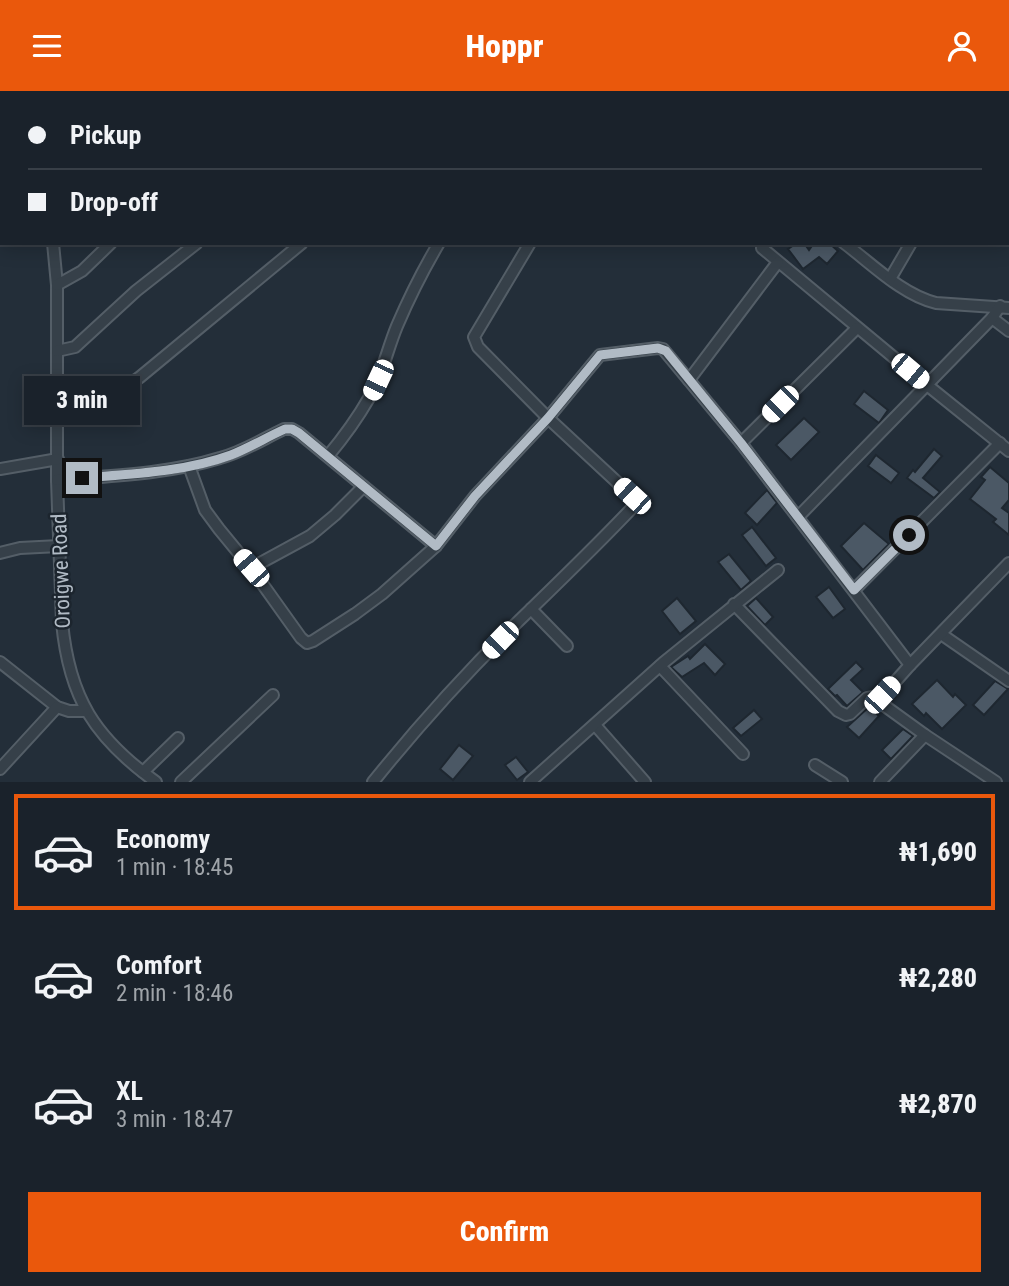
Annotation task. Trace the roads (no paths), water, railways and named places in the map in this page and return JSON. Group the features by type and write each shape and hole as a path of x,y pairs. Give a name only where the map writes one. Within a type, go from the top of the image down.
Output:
{"street":[{"name":"Oroigwe Road","path":"52,245 57,285 57,480 64,645 86,712 116,750 156,782"},
{"path":"57,285 82,271 109,245"},
{"path":"57,351 75,347 136,291 194,245"},
{"path":"58,417 92,412 140,377 300,245"},
{"path":"328,456 370,397 397,327 438,245"},
{"path":"373,782 469,671 592,551 633,507 632,496 548,418 478,347 474,337 529,245"},
{"path":"847,245 890,279 925,300 1004,307"},
{"path":"890,279 910,245"},
{"path":"762,248 1009,451"},
{"path":"689,380 778,262"},
{"path":"798,517 1004,307"},
{"path":"992,318 1009,331"},
{"path":"741,443 857,328"},
{"path":"189,466 205,510 307,643 373,600 436,546 475,496 548,418 598,357 604,353 663,349 741,443 910,664"},
{"path":"57,480 189,466 233,454 285,429 292,429 436,546"},
{"path":"854,590 1000,443"},
{"path":"0,469 58,459"},
{"path":"251,568 310,536 363,487"},
{"path":"0,553 20,548 59,545"},
{"path":"996,782 878,701 910,664 1008,566"},
{"path":"530,782 660,666 778,570"},
{"path":"734,604 838,711 846,715 867,698 882,695"},
{"path":"531,609 567,646"},
{"path":"941,634 1009,681"},
{"path":"0,662 57,707 86,712"},
{"path":"660,666 743,754"},
{"path":"181,782 273,695"},
{"path":"0,769 57,707"},
{"path":"595,725 645,782"},
{"path":"880,782 925,735"},
{"path":"143,772 178,738"},
{"path":"815,765 842,782"}]}
